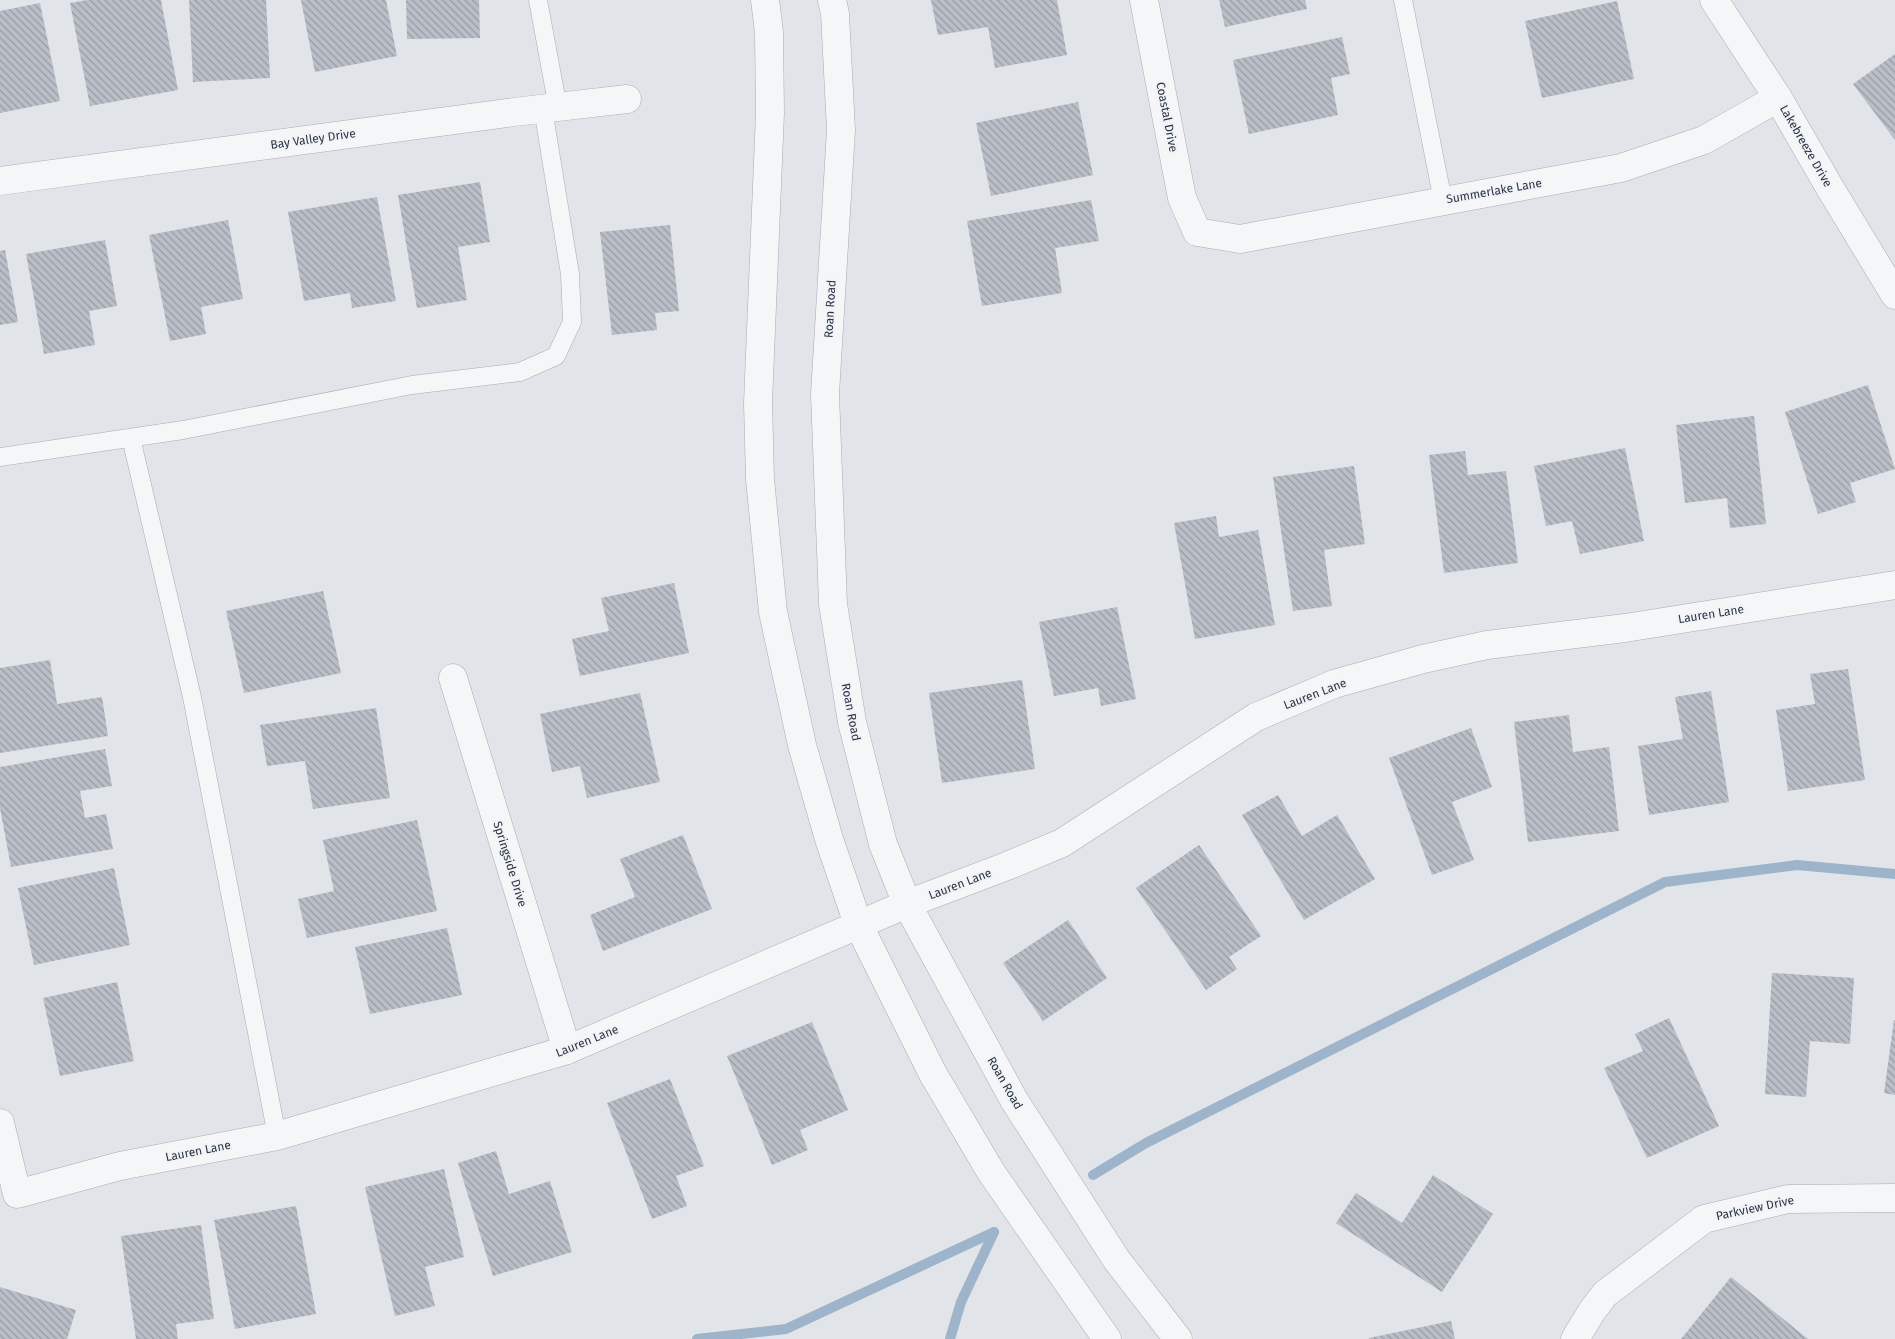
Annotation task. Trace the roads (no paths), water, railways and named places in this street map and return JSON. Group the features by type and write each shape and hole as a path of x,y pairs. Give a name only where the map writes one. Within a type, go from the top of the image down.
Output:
{"street":[{"path":"766,0 769,32 770,113 758,403 760,479 773,612 802,745 829,839 858,924 933,1074 991,1172 1107,1339"},
{"name":"Roan Road","path":"832,0 835,14 841,130 825,394 833,604 852,722 882,844 907,904 1014,1100 1116,1258 1178,1339"},
{"name":"Coastal Drive","path":"1144,0 1182,198 1197,232"},
{"name":"Lakebreeze Drive","path":"1714,0 1778,98 1895,295"},
{"name":"Summerlake Lane","path":"1197,232 1217,237 1240,239 1621,168 1704,140 1778,98"},
{"name":"Bay Valley Drive","path":"0,181 627,99"},
{"name":"Lauren Lane","path":"0,1123 16,1194 120,1166 276,1136 567,1050 858,924 1062,843 1256,718 1334,684 1422,659 1487,645 1625,628 1895,585"},
{"name":"Springside Drive","path":"453,678 567,1050"},
{"name":"Parkview Drive","path":"1575,1339 1604,1294 1704,1219 1788,1199 1895,1198"}],"lane":[{"path":"0,457 183,430 412,385 520,372 556,356 572,322 570,274 538,0"},
{"path":"1403,0 1443,201"},
{"path":"131,438 192,697 276,1136"}],"waterway":[{"path":"1093,1175 1146,1143 1665,882 1797,865 1895,874"},
{"path":"697,1339 786,1329 994,1232"},
{"path":"950,1339 961,1302 994,1232"}]}
